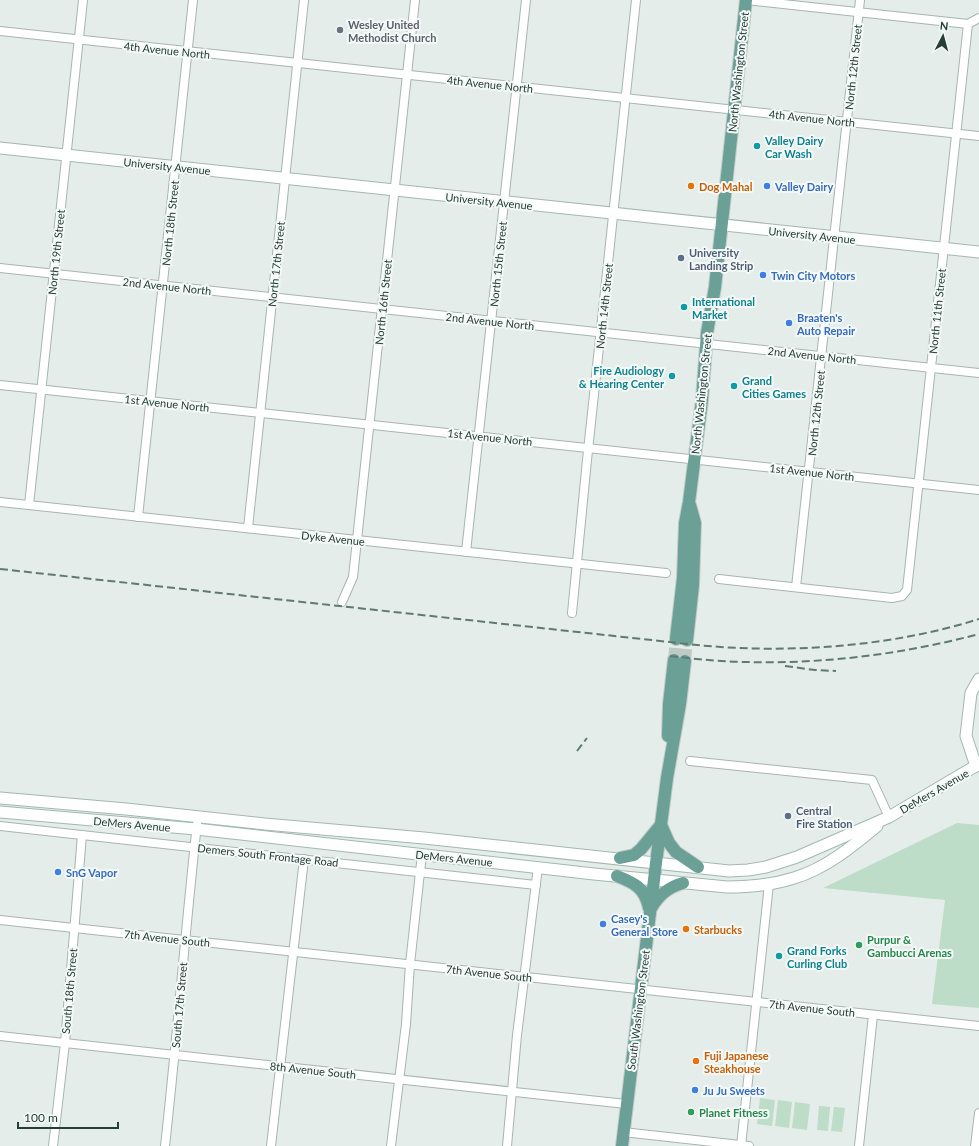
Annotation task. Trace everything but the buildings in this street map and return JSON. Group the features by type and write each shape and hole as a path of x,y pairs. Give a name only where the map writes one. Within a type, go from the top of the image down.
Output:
{"main road":[{"name":"North Washington Street","path":"682,640 685,523 702,400 706,343 715,287 746,0"},
{"name":"University Avenue","path":"0,148 835,238 979,252"},
{"name":"South Washington Street","path":"622,1146 667,778 669,704 680,660"},
{"path":"978,765 966,736 971,693 979,679"},
{"name":"DeMers Avenue","path":"0,798 424,838 729,871 748,870 780,863 812,850 889,817 978,765"},
{"name":"DeMers Avenue","path":"0,812 196,829 727,887 748,887 795,878 820,867 853,846 889,817"},
{"path":"620,858 634,856 661,825 669,843 676,852 698,867"},
{"path":"422,854 424,838"},
{"path":"812,850 820,867"},
{"path":"617,876 630,881 643,892 650,910"},
{"path":"650,910 664,892 674,885 683,883"}],"street":[{"name":"North 19th Street","path":"29,505 83,0"},
{"name":"North 18th Street","path":"138,517 193,0"},
{"name":"North 17th Street","path":"248,528 304,0"},
{"name":"North 16th Street","path":"342,602 353,576 415,0"},
{"name":"North 15th Street","path":"466,552 526,0"},
{"name":"North 14th Street","path":"572,613 588,448 636,0"},
{"path":"746,0 968,24 979,18"},
{"name":"North 12th Street","path":"796,587 860,0"},
{"name":"North 11th Street","path":"796,587 892,598 902,596 907,590 968,24"},
{"name":"4th Avenue North","path":"0,32 298,64 407,74 979,136"},
{"name":"2nd Avenue North","path":"0,268 979,373"},
{"name":"1st Avenue North","path":"0,385 979,490"},
{"name":"Dyke Avenue","path":"0,502 666,573"},
{"path":"719,579 796,587"},
{"path":"690,761 872,780 889,817"},
{"name":"South 17th Street","path":"165,1146 198,817"},
{"name":"Demers South Frontage Road","path":"0,826 536,885"},
{"name":"South 18th Street","path":"53,1146 65,1043 82,835"},
{"path":"391,1146 406,1024 410,964 422,854"},
{"path":"272,1146 304,859"},
{"path":"507,1146 538,867"},
{"path":"623,1132 682,1142 744,1146 769,884"},
{"name":"7th Avenue South","path":"0,920 979,1026"},
{"path":"859,1146 873,1015"},
{"name":"8th Avenue South","path":"0,1036 626,1104"},
{"path":"976,1146 979,1113"}],"green space":[{"path":"957,823 979,825 979,1008 932,1004 945,900 823,888"},
{"path":"760,1098 775,1100 772,1126 757,1124"},
{"path":"778,1100 792,1102 789,1128 775,1126"},
{"path":"795,1102 810,1104 807,1130 792,1128"},
{"path":"819,1106 830,1107 828,1131 817,1130"},
{"path":"834,1107 845,1108 842,1132 831,1131"}],"tunnel":[{"path":"674,660 676,639"},
{"path":"685,661 687,640"}],"railway":[{"path":"0,569 732,648 803,648 875,642 945,629 979,619"},
{"path":"670,656 738,662 777,662 835,659 922,647 979,634"},
{"path":"785,666 836,671"},
{"path":"577,751 587,738"}],"place":[{"name":"Wesley United Methodist Church","path":"340,30"},
{"name":"Valley Dairy Car Wash","path":"757,146"},
{"name":"Dog Mahal","path":"691,186"},
{"name":"Valley Dairy","path":"767,186"},
{"name":"University Landing Strip","path":"681,258"},
{"name":"Twin City Motors","path":"763,275"},
{"name":"International Market","path":"684,307"},
{"name":"Braaten's Auto Repair","path":"789,323"},
{"name":"Fire Audiology & Hearing Center","path":"672,376"},
{"name":"Grand Cities Games","path":"734,386"},
{"name":"Central Fire Station","path":"788,816"},
{"name":"SnG Vapor","path":"58,872"},
{"name":"Casey's General Store","path":"603,924"},
{"name":"Starbucks","path":"686,929"},
{"name":"Purpur & Gambucci Arenas","path":"859,945"},
{"name":"Grand Forks Curling Club","path":"779,956"},
{"name":"Fuji Japanese Steakhouse","path":"696,1061"},
{"name":"Ju Ju Sweets","path":"695,1090"},
{"name":"Planet Fitness","path":"691,1112"}]}
